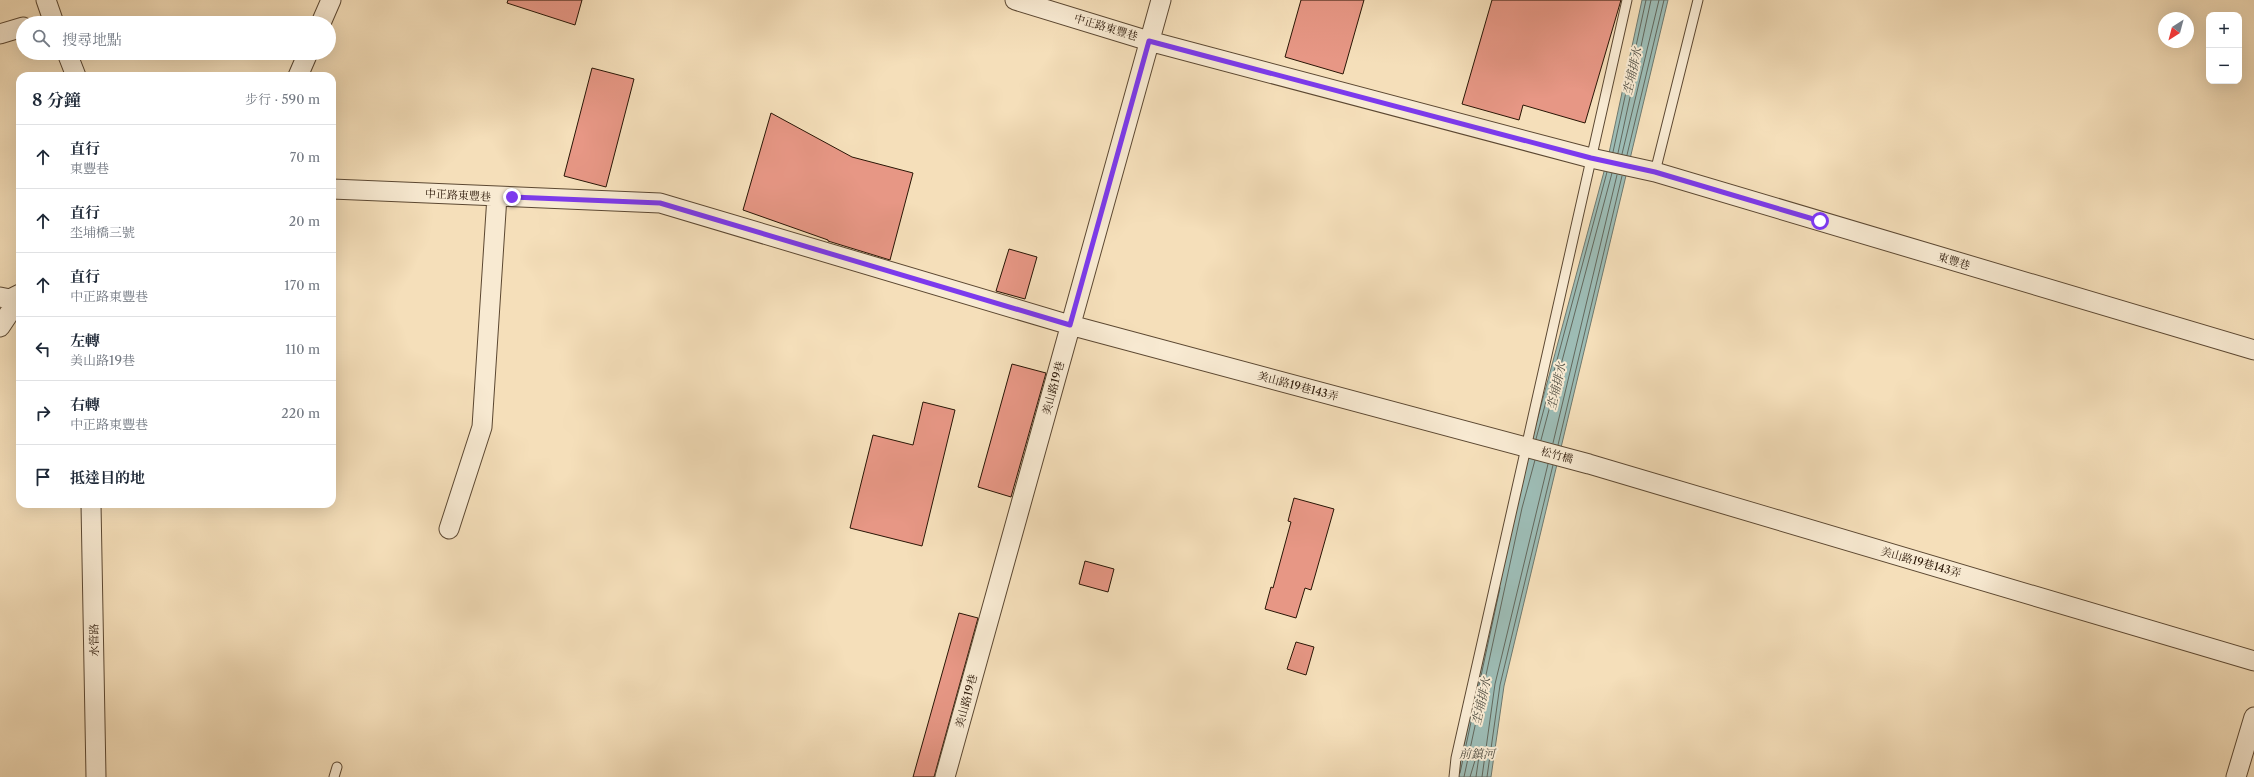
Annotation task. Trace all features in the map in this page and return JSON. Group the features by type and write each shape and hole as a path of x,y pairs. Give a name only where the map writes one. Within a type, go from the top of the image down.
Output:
{"street":[{"path":"46,0 48,16"},
{"path":"324,16 331,0"},
{"name":"中正路東豐巷","path":"1015,0 1149,41 1591,158 1655,172"},
{"name":"美山路19巷","path":"945,777 1161,0"},
{"path":"0,34 16,29"},
{"path":"70,60 74,72"},
{"path":"300,72 305,60"},
{"name":"東豐巷","path":"1655,172 2254,350"},
{"name":"中正路東豐巷","path":"336,189 660,203 1070,325"},
{"path":"449,529 482,427 497,196"},
{"path":"0,297 10,298 16,296"},
{"path":"0,327 16,303"},
{"name":"美山路19巷143弄","path":"1070,325 1525,447"},
{"name":"松竹橋","path":"1525,447 1589,464"},
{"name":"美山路19巷143弄","path":"1589,464 2254,661"},
{"name":"水管路","path":"91,508 96,777"},
{"path":"2236,777 2254,717"}],"lane":[{"path":"1454,777 1525,447 1627,0"},
{"path":"1655,172 1698,0"},
{"path":"334,777 337,767"}],"water":[{"name":"前鎮河","path":"1642,0 1668,0 1504,686 1491,777 1455,777 1514,506 1609,153"}],"building":[{"path":"508,0 582,0 575,25 507,3"},
{"path":"1301,0 1364,0 1343,74 1285,57"},
{"path":"1492,0 1621,0 1585,123 1523,105 1519,120 1462,104"},
{"path":"592,68 634,79 606,187 564,176"},
{"path":"771,113 852,157 913,173 890,260 828,241 743,210"},
{"path":"1009,249 1037,257 1025,299 996,291"},
{"path":"1012,364 1046,373 1011,497 978,487"},
{"path":"923,402 955,410 922,546 850,528 873,435 913,445"},
{"path":"1294,498 1334,509 1311,590 1305,588 1296,618 1265,609 1271,587 1273,588 1291,522 1288,521"},
{"path":"1085,561 1114,569 1108,592 1079,584"},
{"path":"959,613 978,618 934,777 913,777"},
{"path":"1296,642 1314,647 1306,675 1287,669"}],"route":[{"path":"512,197 660,203 1070,325 1149,41 1591,158 1655,172 1820,221"}],"water label":[{"name":"坔埔排水","path":"1632,71"},
{"name":"坔埔排水","path":"1556,386"},
{"name":"坔埔排水","path":"1481,701"}]}
